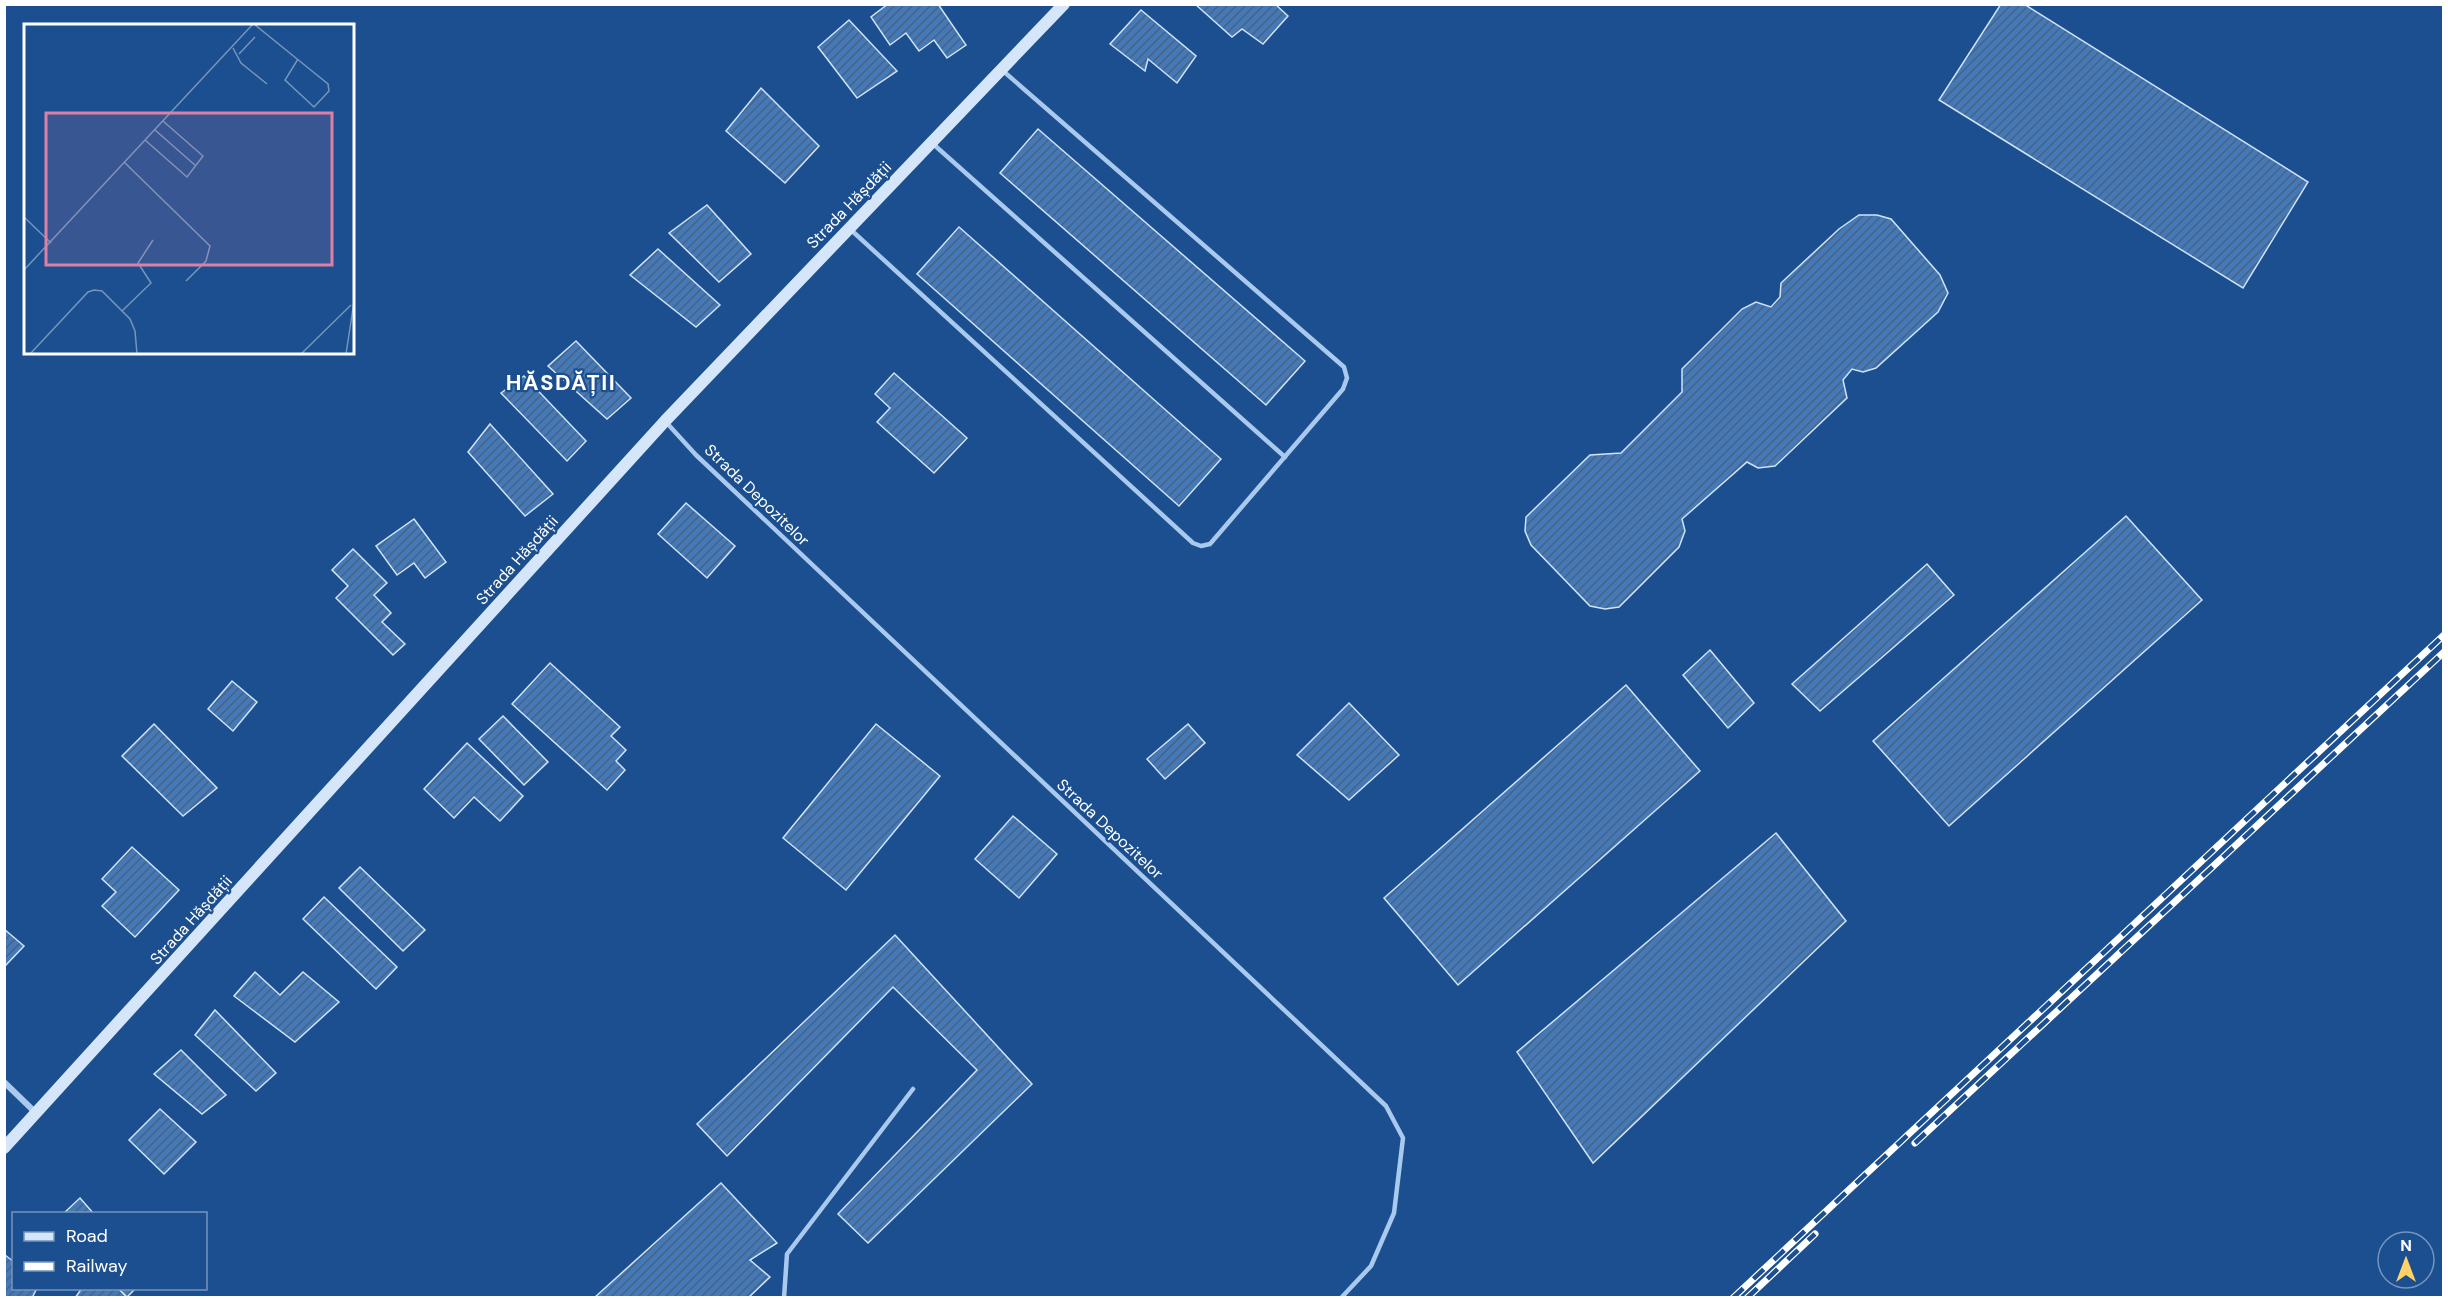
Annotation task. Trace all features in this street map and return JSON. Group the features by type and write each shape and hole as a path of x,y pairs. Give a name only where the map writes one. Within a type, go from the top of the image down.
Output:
{"street":[{"name":"Strada Hășdății","path":"4,1148 666,421 1064,4"},
{"path":"4,1082 37,1114"}],"lane":[{"path":"850,229 1193,543 1201,546 1210,544 1343,389 1347,378 1344,367 1002,70"},
{"path":"932,142 1285,457"},
{"name":"Strada Depozitelor","path":"666,421 696,454 1386,1106 1403,1138 1394,1213 1371,1266 1341,1298"},
{"path":"784,1298 787,1254 913,1089"}],"building":[{"path":"888,4 938,4 966,45 947,58 934,40 919,51 906,33 890,45 871,17"},
{"path":"1195,4 1275,4 1288,16 1263,44 1242,29 1232,37"},
{"path":"2001,4 2024,4 2308,182 2243,288 1939,100"},
{"path":"1141,10 1196,56 1177,83 1148,59 1145,71 1110,44"},
{"path":"849,20 897,71 857,98 818,47"},
{"path":"761,88 819,146 785,183 726,131"},
{"path":"1038,129 1305,361 1266,405 1000,173"},
{"path":"707,205 751,254 719,282 669,233"},
{"path":"1859,215 1877,215 1891,219 1940,275 1948,293 1938,312 1876,368 1863,372 1852,369 1843,380 1847,398 1775,466 1758,468 1747,462 1682,519 1685,531 1679,547 1619,607 1605,609 1590,606 1531,545 1525,531 1526,517 1590,455 1621,453 1682,392 1682,369 1742,309 1756,302 1771,307 1780,297 1781,283 1839,229"},
{"path":"959,227 1221,459 1179,506 917,274"},
{"path":"658,249 720,305 696,327 630,275"},
{"path":"576,341 631,398 607,419 548,366"},
{"path":"894,373 967,438 934,473 877,422 890,408 875,394"},
{"path":"524,376 586,441 567,461 501,393"},
{"path":"490,424 553,494 525,516 468,452"},
{"path":"686,503 735,546 707,578 658,534"},
{"path":"2126,516 2202,600 1949,826 1873,741"},
{"path":"414,519 446,562 425,578 414,563 397,575 376,546"},
{"path":"353,549 387,583 374,595 391,613 382,622 405,644 393,655 336,598 348,586 332,570"},
{"path":"1927,564 1954,595 1820,711 1792,684"},
{"path":"1710,650 1754,703 1728,728 1683,675"},
{"path":"550,663 620,727 611,736 626,750 616,761 625,770 607,790 512,704"},
{"path":"232,681 257,702 233,731 208,709"},
{"path":"1626,685 1700,771 1458,985 1384,898"},
{"path":"1349,703 1399,755 1349,800 1297,755"},
{"path":"503,716 548,762 524,785 479,739"},
{"path":"154,724 217,788 183,816 122,756"},
{"path":"876,724 940,776 846,890 783,838"},
{"path":"1188,724 1205,743 1165,779 1147,759"},
{"path":"467,743 523,796 500,821 474,797 454,818 424,789"},
{"path":"1013,816 1057,854 1019,898 975,859"},
{"path":"1776,833 1846,921 1593,1163 1517,1052"},
{"path":"132,847 179,890 135,937 102,906 116,892 102,879"},
{"path":"360,867 425,930 403,951 339,888"},
{"path":"324,897 397,967 376,989 303,919"},
{"path":"4,929 24,946 4,967"},
{"path":"895,935 1032,1084 868,1243 838,1214 977,1070 893,987 727,1156 697,1124"},
{"path":"255,972 280,995 303,972 339,1002 295,1042 234,996"},
{"path":"215,1010 276,1073 256,1091 195,1035"},
{"path":"181,1050 226,1095 202,1114 154,1074"},
{"path":"160,1109 196,1142 164,1174 129,1140"},
{"path":"721,1183 777,1243 750,1260 770,1277 748,1298 594,1298"},
{"path":"80,1198 92,1212 65,1212"},
{"path":"5,1255 12,1260 12,1290 36,1290 32,1298 4,1298"},
{"path":"81,1290 120,1290 128,1298 75,1298"},
{"path":"120,1290 134,1290 127,1297"}],"railway":[{"path":"1733,1298 2444,635"},
{"path":"1915,1143 2444,652"},
{"path":"1747,1298 1815,1234"}],"district":[{"name":"HĂSDĂȚII","path":"561,382"}]}
